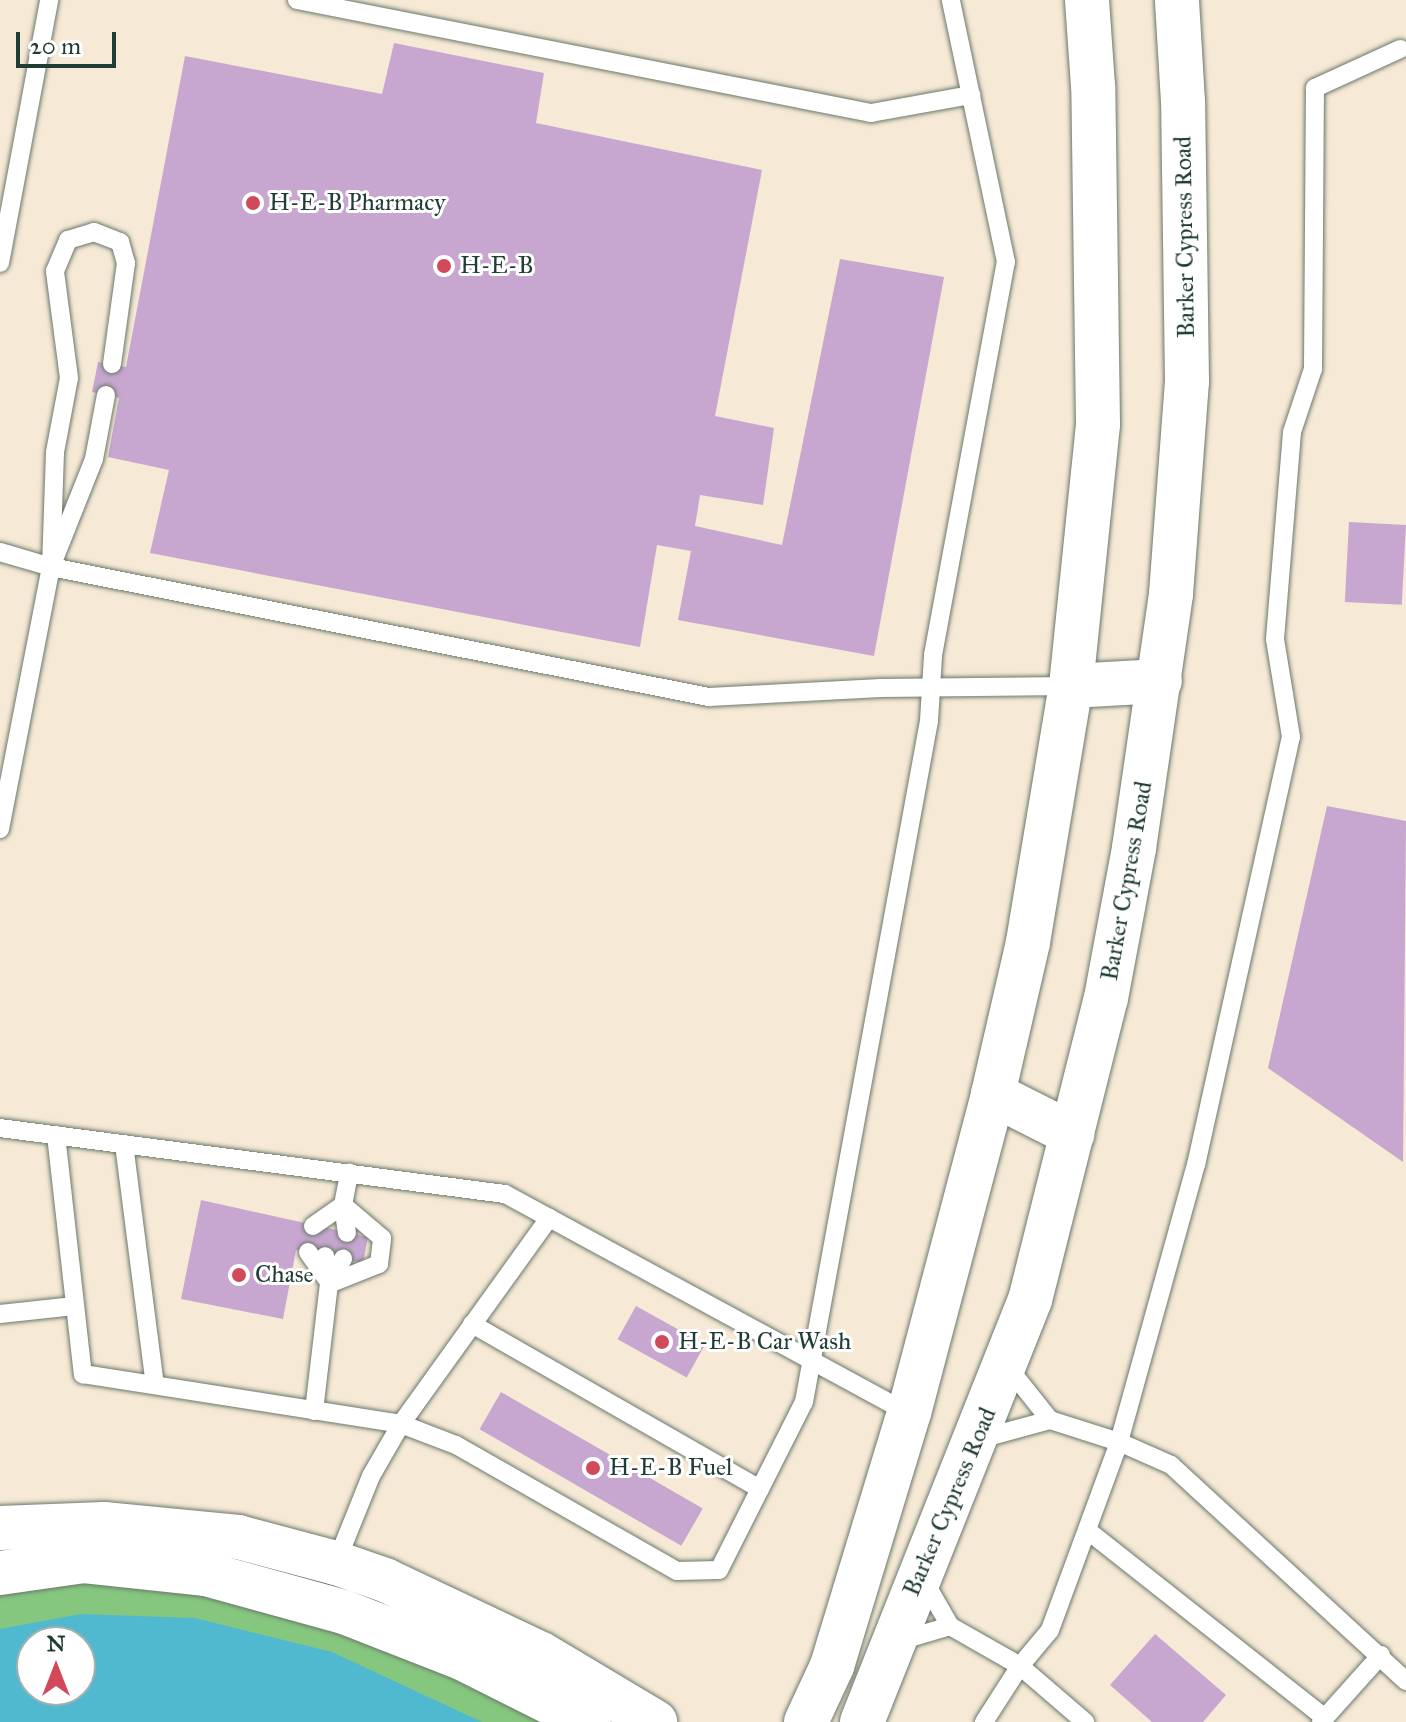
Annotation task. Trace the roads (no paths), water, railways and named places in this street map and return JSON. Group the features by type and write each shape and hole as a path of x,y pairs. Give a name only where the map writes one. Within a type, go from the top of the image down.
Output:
{"main road":[{"path":"806,1722 832,1666 909,1413 993,1094 1028,942 1071,686 1098,424 1093,86 1087,0"},
{"name":"Barker Cypress Road","path":"862,1722 919,1572 976,1440 1030,1300 1106,998 1160,681 1187,381 1183,102 1177,0"},
{"path":"1071,686 1160,681"},
{"path":"993,1094 1072,1134"},
{"path":"0,1528 104,1524 238,1537 336,1563 385,1580 541,1654 655,1722"},
{"path":"0,1573 84,1561 206,1574 344,1612 462,1658 589,1722"}],"lane":[{"path":"0,263 5,212 49,0"},
{"path":"297,0 871,113 971,95"},
{"path":"56,1135 83,1374 401,1424 456,1445 677,1571 719,1570 804,1402 929,721 930,687 1006,262 951,0"},
{"path":"984,1722 1020,1666 1050,1630 1119,1442 1196,1165 1291,737 1275,639 1292,432 1313,369 1315,88 1400,49"},
{"path":"0,829 51,567 55,452 69,378 55,271 68,240 94,232 120,242 126,263 112,364"},
{"path":"51,567 94,459 106,395"},
{"path":"0,552 51,567 709,697 930,687 1071,686"},
{"path":"0,1128 505,1194 909,1413"},
{"path":"124,1144 155,1385"},
{"path":"343,1205 338,1231 349,1173"},
{"path":"329,1284 379,1264 382,1238 343,1205"},
{"path":"336,1563 371,1476 401,1424 549,1218"},
{"path":"314,1411 333,1257 329,1284"},
{"path":"0,1314 75,1306"},
{"path":"472,1324 760,1489"},
{"path":"1006,1365 1050,1420"},
{"path":"976,1440 1050,1420 1119,1442 1171,1465 1406,1681"},
{"path":"1087,1530 1323,1720 1381,1655"},
{"path":"919,1572 950,1626 1020,1666 1085,1722"},
{"path":"892,1643 950,1626"}],"water":[{"path":"81,1614 195,1618 332,1652 482,1722 0,1722 0,1629 16,1626 16,1706 96,1706 96,1626 16,1626"}],"place":[{"name":"H-E-B Pharmacy","path":"253,203"},
{"name":"H-E-B","path":"444,266"},
{"name":"Chase","path":"239,1275"},
{"name":"H-E-B Car Wash","path":"662,1342"},
{"name":"H-E-B Fuel","path":"593,1468"}]}
